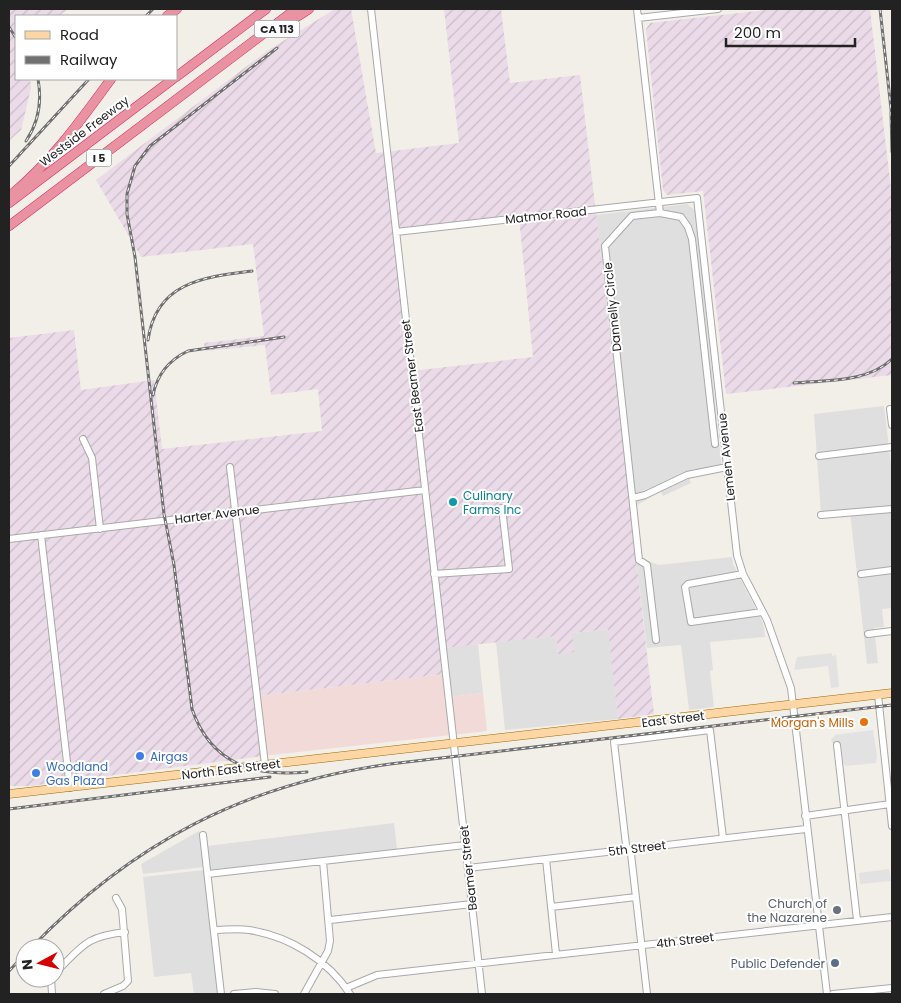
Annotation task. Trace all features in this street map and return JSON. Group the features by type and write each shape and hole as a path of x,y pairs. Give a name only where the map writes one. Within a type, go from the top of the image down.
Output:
{"highway":[{"name":"Westside Freeway","path":"178,76 266,9"},
{"name":"I 5","path":"9,226 296,9"},
{"name":"CA 113","path":"245,48 309,9"},
{"path":"9,196 36,173 61,146 110,80"},
{"name":"Westside Freeway","path":"9,203 172,80"}],"main road":[{"name":"East Street","path":"453,743 892,693"},
{"name":"North East Street","path":"9,794 453,743"}],"street":[{"name":"East Beamer Street","path":"371,9 453,743"},
{"path":"637,9 660,213"},
{"path":"638,18 718,9"},
{"name":"Matmor Road","path":"396,232 697,198"},
{"name":"Lemen Avenue","path":"697,198 737,556 788,677 794,705 806,829 827,994"},
{"name":"Dannelly Circle","path":"656,640 647,565 640,560 605,246 632,216 660,213 681,217 688,227 692,239 715,444"},
{"path":"701,314 710,312"},
{"path":"891,409 892,425"},
{"path":"714,430 723,428"},
{"path":"83,439 92,458 100,529"},
{"path":"819,456 892,448"},
{"path":"230,467 265,765"},
{"path":"633,498 646,495 687,475 727,467"},
{"name":"Harter Avenue","path":"9,539 425,490"},
{"path":"434,574 510,569 502,508"},
{"path":"821,514 892,508"},
{"path":"41,535 70,788"},
{"path":"861,574 892,570"},
{"path":"743,574 688,584 685,587 691,622 762,612"},
{"path":"868,634 892,631"},
{"path":"878,695 889,765 892,826"},
{"path":"647,994 632,854 626,845 614,742 710,730 724,838"},
{"name":"Beamer Street","path":"453,743 482,994"},
{"path":"837,745 858,920"},
{"path":"805,816 890,804"},
{"name":"5th Street","path":"468,868 806,829"},
{"path":"203,834 221,994"},
{"path":"208,874 465,844"},
{"path":"546,859 556,954"},
{"path":"304,994 322,962 330,941 330,920 323,861"},
{"path":"551,906 636,897"},
{"path":"104,994 123,986 128,981 122,909 116,898"},
{"path":"330,920 472,904"},
{"name":"4th Street","path":"348,991 377,975 892,916"},
{"path":"214,930 248,929 287,940 322,962 348,991"},
{"path":"65,963 90,940 125,932"},
{"path":"833,994 892,988"},
{"path":"234,994 263,992 276,994"}],"shaded area":[{"path":"9,9 68,9 60,15 15,15 15,80 30,80 31,88 21,130 9,141"},
{"path":"335,9 351,9 376,153 459,143 444,9 501,9 510,83 580,75 654,714 618,719 608,629 572,633 574,652 558,654 556,636 443,648 445,674 257,696 263,756 30,786 9,786 9,338 74,330 81,390 154,380 162,449 322,431 318,389 271,395 265,345 205,351 204,343 264,336 253,244 141,257 96,180 267,51","holes":["519,218 533,357 411,371 396,232"]},
{"path":"774,9 870,9 892,198 892,375 726,394 703,191 667,195 663,190 646,29 650,23"},
{"path":"687,204 696,211 722,471 689,478 691,483 663,496 661,492 637,505 630,506 596,215"},
{"path":"884,406 892,473 892,608 882,609 884,627 874,628 878,663 867,664 850,512 821,515 814,414"},
{"path":"732,557 733,564 763,623 765,637 710,642 713,670 710,671 714,707 689,710 681,645 647,648 636,559 642,559 659,565"},
{"path":"609,629 618,719 505,730 496,642 556,636 558,654 572,633"},
{"path":"478,644 483,693 448,697 442,648"},
{"path":"832,653 832,656 836,655 839,687 831,688 828,666 794,670 797,657"},
{"path":"445,674 448,697 483,693 487,731 263,756 257,696"},
{"path":"873,730 877,755 876,763 846,766 843,763 841,743 832,743 831,738 834,735"},
{"path":"394,823 397,849 210,870 207,846"},
{"path":"199,831 204,867 143,874 141,864"},
{"path":"889,869 891,881 860,884 859,873"},
{"path":"204,870 218,994 194,994 191,973 154,977 143,877"}],"railway":[{"path":"147,15 153,9"},
{"path":"880,9 892,118"},
{"path":"9,27 15,36"},
{"path":"277,48 150,146 135,166 127,194 127,214 135,257 164,514 174,565 192,709 200,728 211,743 237,763 252,769 269,772 307,772"},
{"path":"26,141 37,119 40,95 38,80"},
{"path":"9,166 88,80"},
{"path":"891,112 892,152"},
{"path":"148,340 153,321 161,306 172,294 200,280 252,271"},
{"path":"153,395 157,381 165,369 175,359 188,351 284,337"},
{"path":"794,383 846,379 871,372 882,367 892,359"},
{"path":"41,938 69,911 109,878 151,849 194,824 239,803 287,786 337,773 390,764 892,705"},
{"path":"9,809 270,777"},
{"path":"9,971 15,965"}],"place":[{"name":"Culinary Farms Inc","path":"453,502"},
{"name":"Morgan's Mills","path":"864,722"},
{"name":"Airgas","path":"140,756"},
{"name":"Woodland Gas Plaza","path":"36,773"},
{"name":"Church of the Nazarene","path":"837,910"},
{"name":"Public Defender","path":"835,963"}]}
